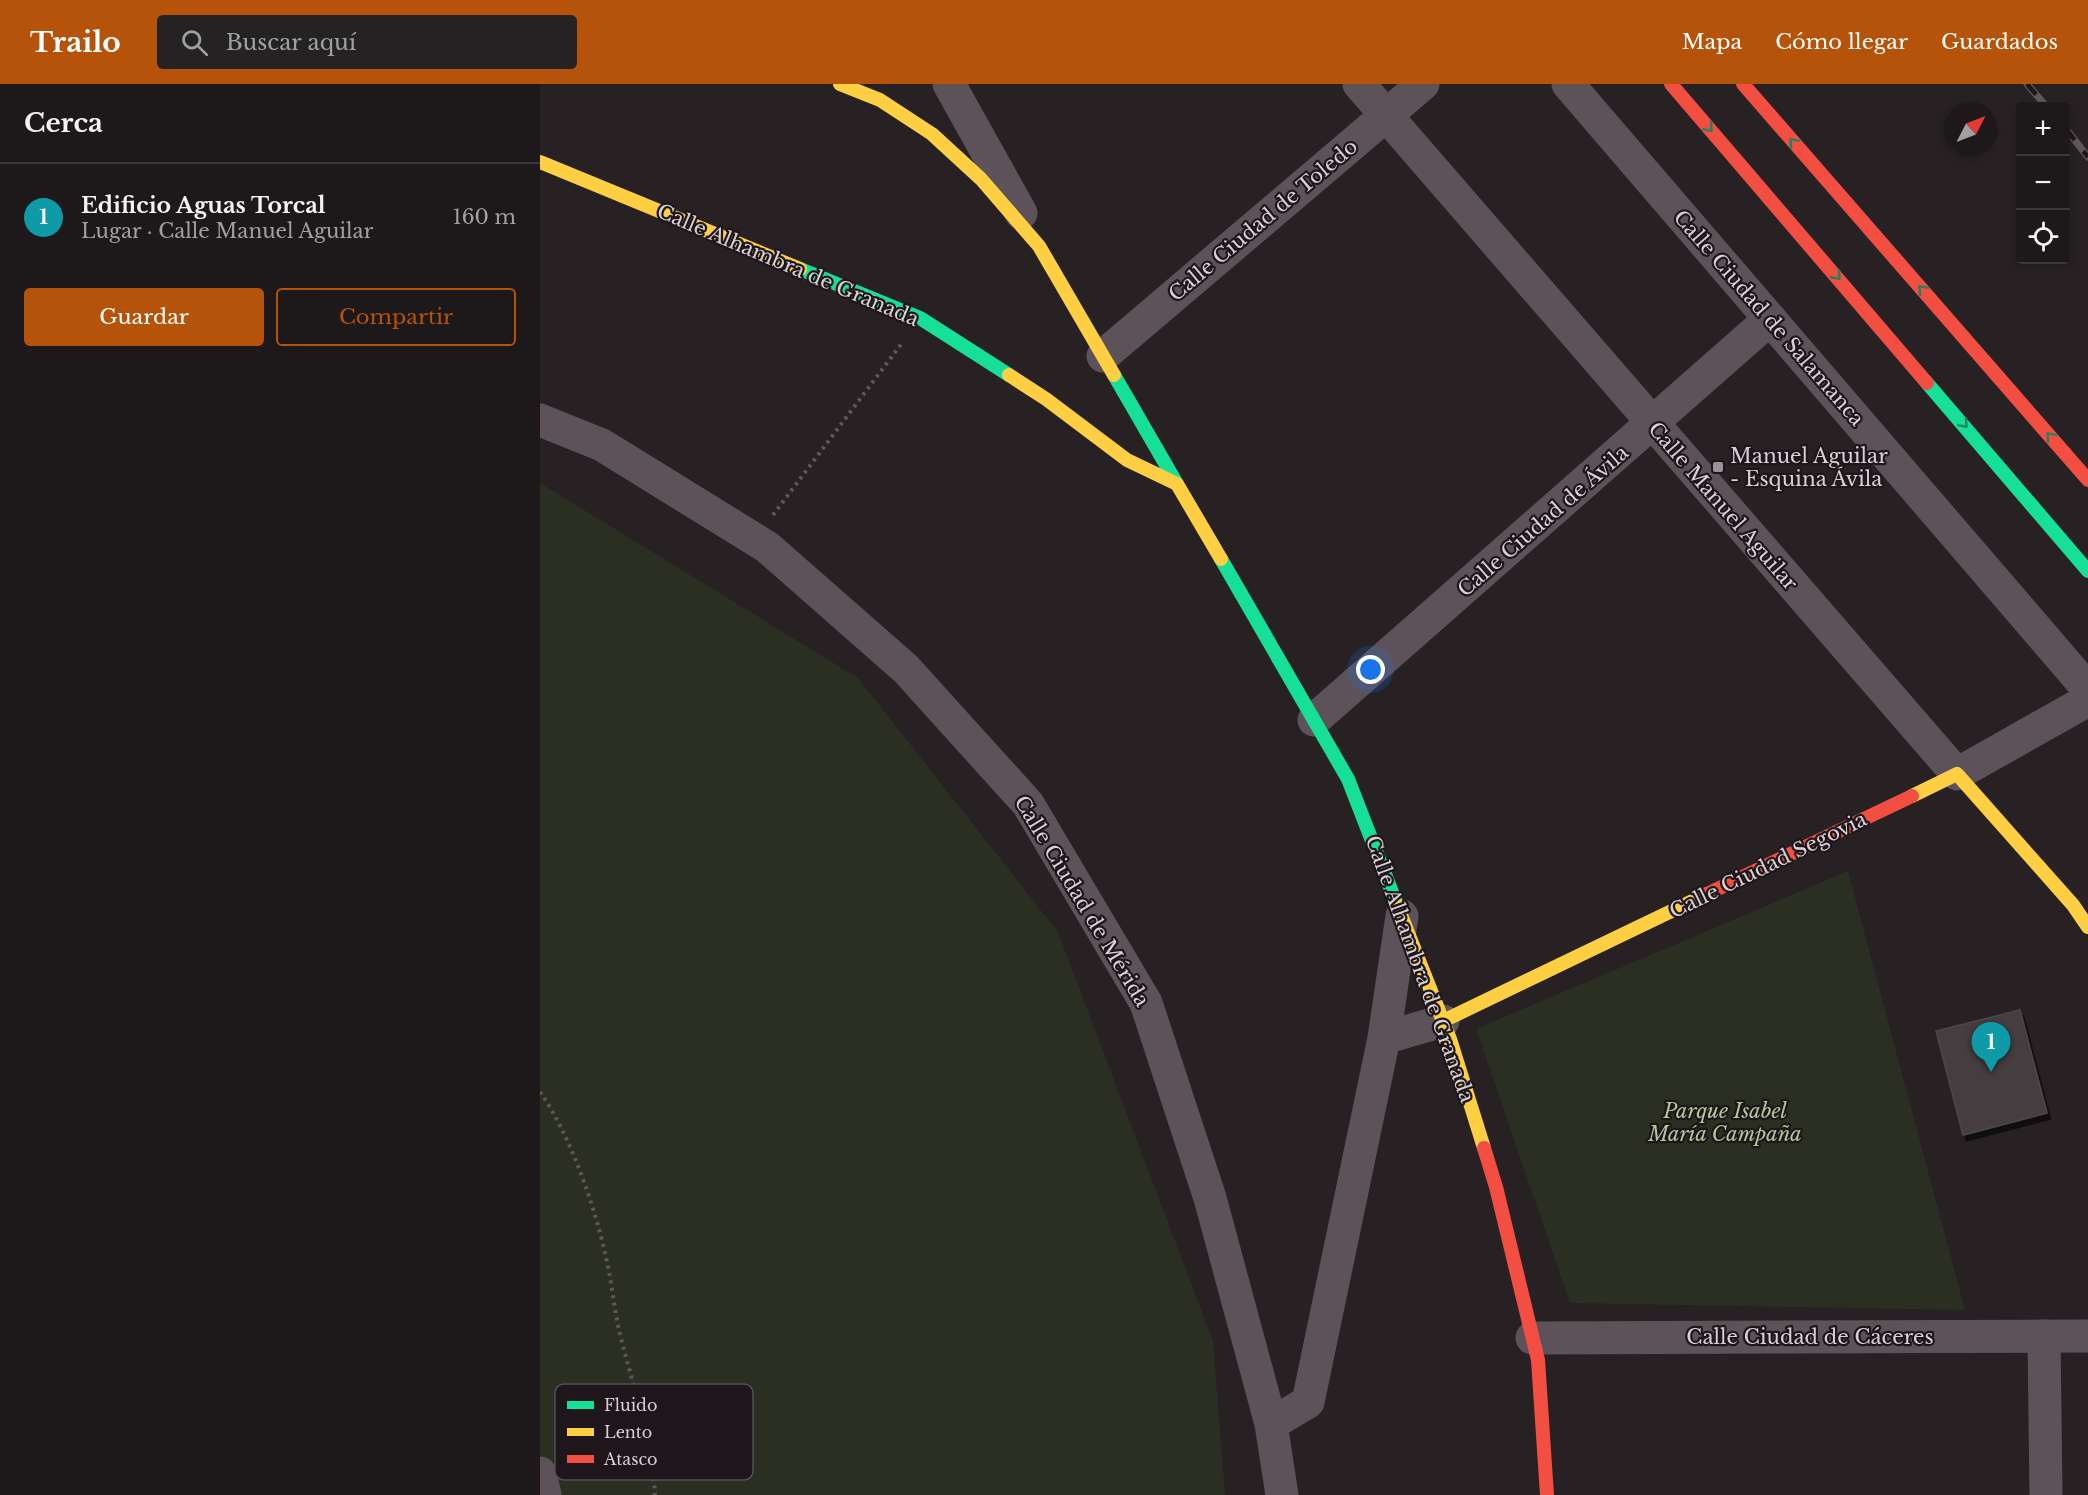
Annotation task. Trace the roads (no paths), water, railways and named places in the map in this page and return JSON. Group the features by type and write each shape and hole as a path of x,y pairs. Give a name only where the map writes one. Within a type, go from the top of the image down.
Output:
{"street":[{"path":"840,84 880,100 932,134 981,179 1039,246"},
{"name":"Calle Alhambra de Granada","path":"949,84 1039,246 1348,779 1443,1021 1496,1186 1538,1360 1547,1495"},
{"name":"Calle Manuel Aguilar","path":"1359,84 2073,906 2088,927"},
{"name":"Calle Ciudad de Toledo","path":"1103,356 1423,84"},
{"name":"Calle Ciudad de Salamanca","path":"1568,84 2088,689"},
{"path":"1671,84 2088,571"},
{"path":"1743,84 2088,480"},
{"name":"Calle Alhambra de Granada","path":"540,162 920,318 1046,399 1127,459 1177,484"},
{"name":"Calle Ciudad de Ávila","path":"1314,720 1653,425 1770,319"},
{"name":"Calle Ciudad de Mérida","path":"540,420 602,445 755,540 906,669 1028,804 1146,1003 1210,1198 1271,1425 1282,1495"},
{"name":"Calle Ciudad Segovia","path":"1443,1021 1957,774 2088,700"},
{"path":"1271,1425 1308,1402 1384,1038 1402,916"},
{"path":"1384,1038 1443,1021"},
{"path":"2044,1336 2046,1495"},
{"name":"Calle Ciudad de Cáceres","path":"1532,1338 2088,1336"},
{"path":"540,1473 545,1495"}],"railway":[{"path":"2027,84 2043,102"},
{"path":"2070,134 2088,157"}],"place":[{"name":"Manuel Aguilar - Esquina Ávila","path":"1718,467"},
{"name":"Edificio Aguas Torcal","path":"1991,1072"}],"park label":[{"name":"Parque Isabel María Campaña","path":"1725,1122"}]}
